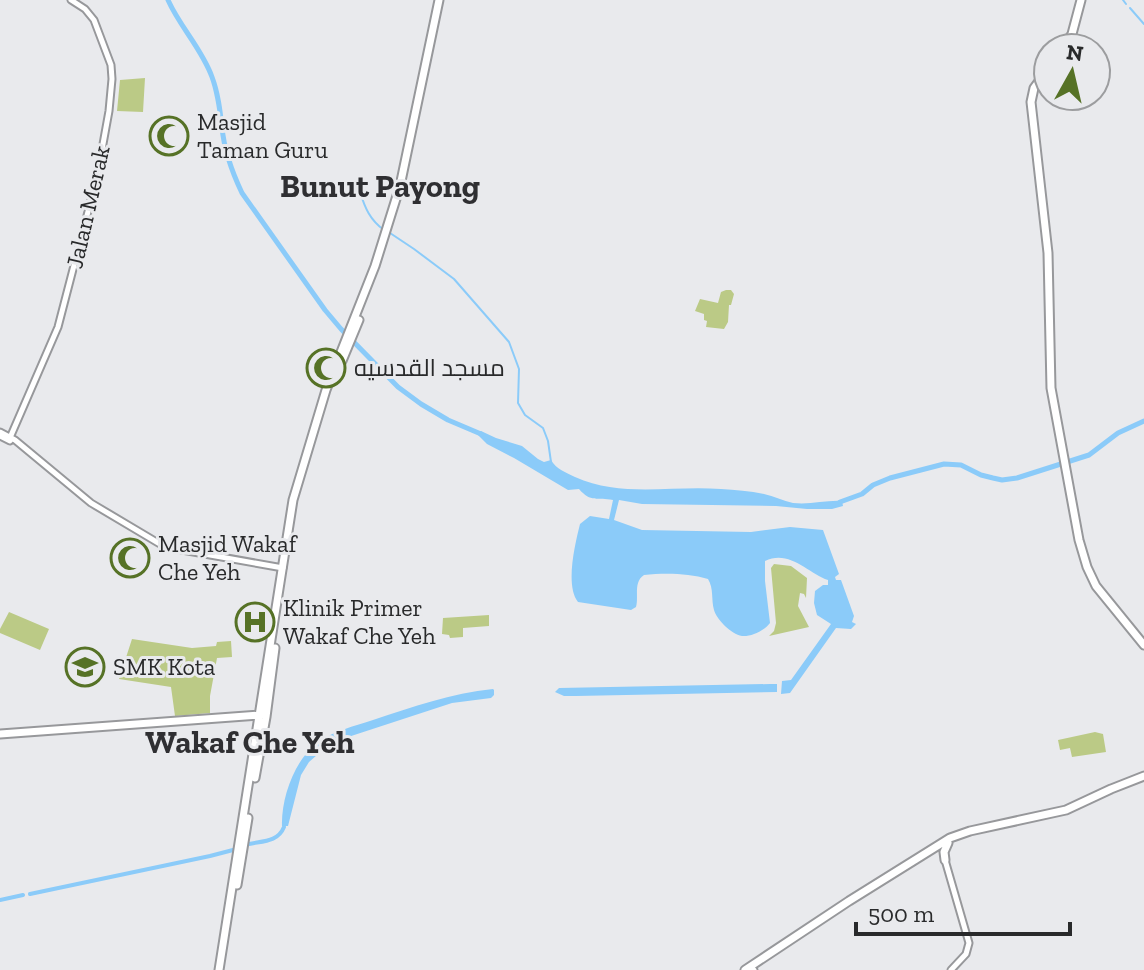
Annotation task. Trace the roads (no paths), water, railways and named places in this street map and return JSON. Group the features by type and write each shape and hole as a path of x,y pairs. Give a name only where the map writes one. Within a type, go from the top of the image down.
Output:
{"main road":[{"path":"255,737 296,490 320,408 354,327 405,186 441,0"},
{"path":"1073,32 1081,0"},
{"path":"1032,98 1049,270 1050,379 1079,540 1091,577 1103,597 1144,645"},
{"path":"260,715 264,709 273,661 300,491 344,348"},
{"path":"221,970 273,661"},
{"path":"242,715 258,709 264,688"},
{"path":"221,970 255,737 254,720 242,715"},
{"path":"0,734 260,715"},
{"path":"259,753 263,720 260,715"},
{"path":"756,969 948,843 1066,814 1144,778"},
{"path":"745,970 941,842 970,831 1066,810 1144,778"},
{"path":"945,860 948,843"},
{"path":"934,851 941,852 945,860"}],"street":[{"name":"Jalan Merak","path":"10,438 58,327 97,177 109,111 111,65 94,20 71,0"},
{"name":"Jalan Merak","path":"10,438 19,418"},
{"path":"16,428 20,443"},
{"path":"0,434 20,443 25,449"},
{"path":"10,438 91,503 165,547 283,568"},
{"path":"945,860 969,946 951,970"}],"water":[{"path":"477,432 522,446 544,462 551,460 558,468 575,477 611,487 737,490 789,502 842,501 843,506 832,509 807,509 642,504 619,500 614,520 642,530 751,532 790,527 823,530 839,574 836,580 841,580 854,616 852,622 856,624 851,629 836,628 790,693 781,694 782,681 791,680 831,624 817,615 814,603 815,591 828,585 828,580 798,563 782,558 765,561 770,623 749,635 738,635 721,622 714,610 710,583 708,579 700,577 644,575 637,586 636,607 631,610 578,602 572,576 580,524 590,516 609,519 613,500 591,498 579,489 568,490 487,444 478,435"},
{"path":"777,684 777,692 564,696 555,692 559,688"},
{"path":"493,689 491,698 452,703 342,739 325,748 309,762 301,775 288,826 282,826 287,793 295,770 308,751 322,739 432,701"}],"waterway":[{"path":"168,0 212,77 227,152 242,193 325,310 398,387 448,420 481,434"},
{"path":"1123,0 1126,4"},
{"path":"1130,8 1144,24"},
{"path":"360,192 369,213 384,230"},
{"path":"390,233 454,279 509,342 519,369 518,403 525,415 543,428 551,462"},
{"path":"840,502 890,478 944,464 961,465 981,475 1002,480 1017,478 1089,455 1118,433 1144,421"},
{"path":"249,844 274,838 284,827"},
{"path":"30,894 233,850"},
{"path":"0,900 23,895"}],"place":[{"name":"Masjid Taman Guru","path":"169,136"},
{"name":"مسجد القدسيه","path":"326,368"},
{"name":"Masjid Wakaf Che Yeh","path":"130,558"},
{"name":"Klinik Primer Wakaf Che Yeh","path":"255,622"},
{"name":"SMK Kota","path":"85,667"}],"district":[{"name":"Bunut Payong","path":"380,186"},
{"name":"Wakaf Che Yeh","path":"250,742"}]}
